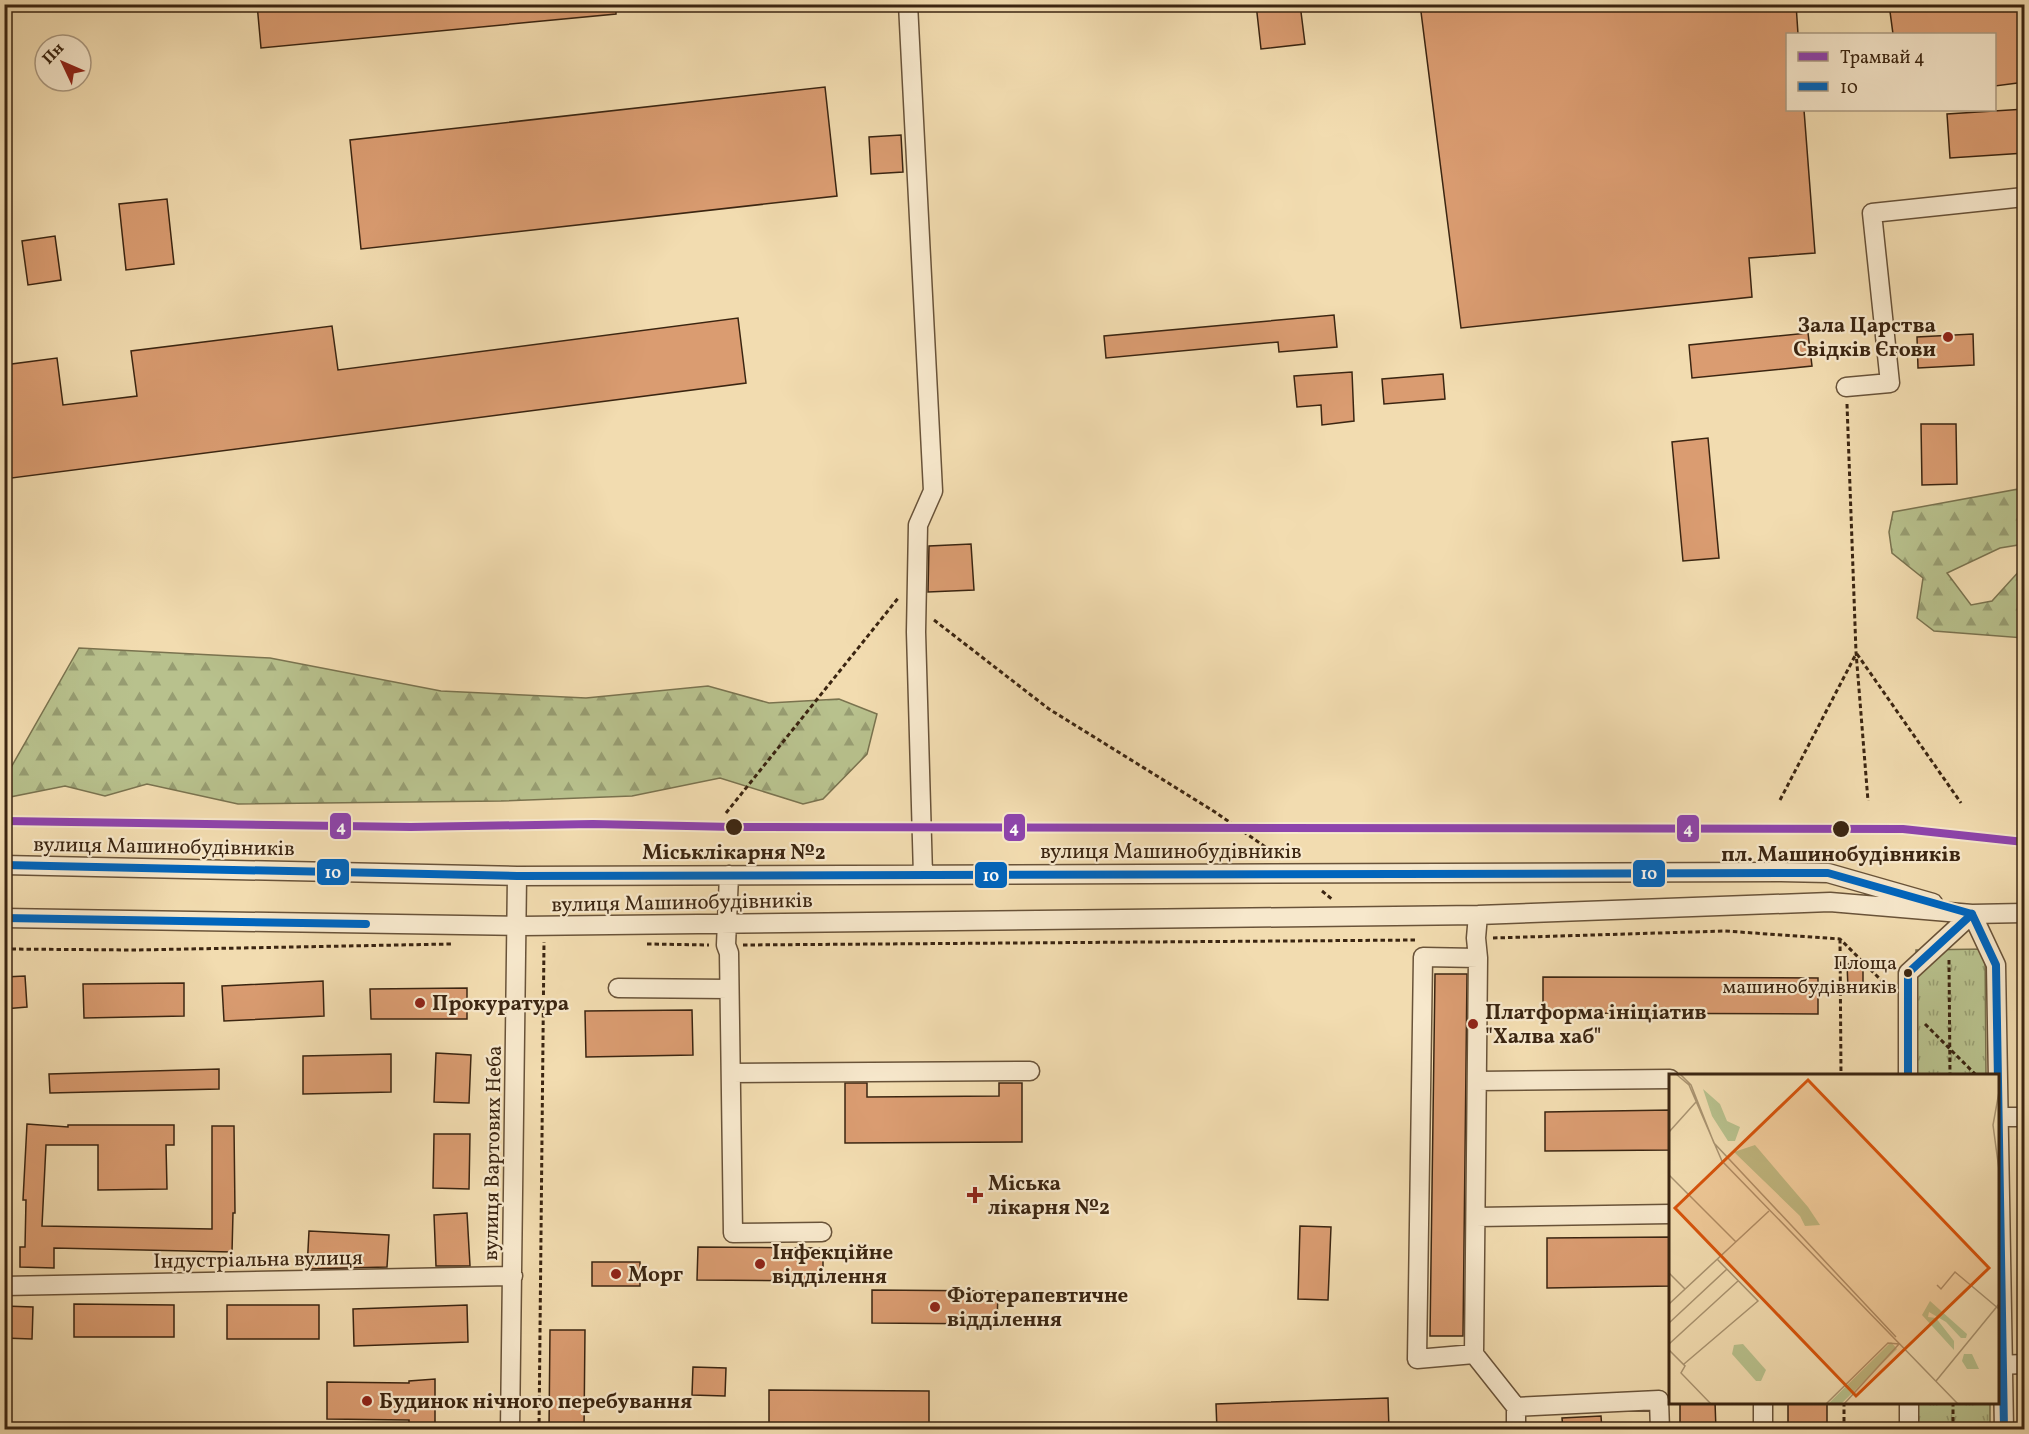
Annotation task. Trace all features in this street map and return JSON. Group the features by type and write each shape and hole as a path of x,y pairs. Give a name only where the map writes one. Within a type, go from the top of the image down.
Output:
{"street":[{"path":"908,4 933,491 918,525 916,606 922,875"},
{"path":"1846,387 1890,383 1872,213 2025,197"},
{"name":"вулиця Машинобудівників","path":"4,866 517,876 1828,873 1972,914"},
{"name":"вулиця Вартових Неба","path":"510,1430 517,876"},
{"path":"729,876 726,945 729,953 733,1233 822,1232"},
{"name":"вулиця Машинобудівників","path":"4,918 517,935 728,924 1478,915 1830,902 1972,914 2025,913"},
{"path":"1908,1074 1908,973 1972,914 1996,965 1997,1074"},
{"path":"1478,915 1474,1354 1516,1407 1516,1430"},
{"path":"1474,1354 1417,1359 1423,957 1478,958"},
{"path":"618,988 729,989"},
{"path":"731,1073 1030,1071"},
{"path":"1477,1081 1669,1079"},
{"path":"1999,1117 2025,1117"},
{"path":"1476,1216 1669,1214"},
{"path":"1999,1241 2000,1365 2004,1430"},
{"name":"Індустріальна вулиця","path":"4,1286 513,1276"},
{"path":"2000,1365 2025,1364"},
{"path":"1516,1407 1659,1400 1660,1430"},
{"path":"1763,1404 1763,1430"},
{"path":"1909,1404 1909,1430"}],"path":[{"path":"1846,387 1856,652 1868,801"},
{"path":"726,813 917,574"},
{"path":"916,606 1049,709 1215,812 1302,873 1351,916"},
{"path":"1780,800 1856,652"},
{"path":"1856,652 1961,803"},
{"path":"1476,938 1725,931 1840,939 1841,1074"},
{"path":"517,935 544,942 539,1430"},
{"path":"1373,935 1380,941"},
{"path":"646,944 1422,940"},
{"path":"4,949 136,950 458,944"},
{"path":"1949,960 1950,1074"},
{"path":"1844,1404 1844,1430"},
{"path":"1953,1404 1953,1430"}],"green space":[{"path":"2024,488 2024,544 2000,548 1947,573 1971,605 1992,601 2021,569 2024,570 2024,638 1934,631 1917,618 1923,578 1892,553 1889,532 1893,512"},
{"path":"79,648 270,658 441,691 586,698 708,686 769,703 839,699 877,714 867,754 823,799 803,804 720,778 632,796 501,801 238,804 147,784 105,796 65,786 5,798 5,778"},
{"path":"1985,949 1986,1074 1917,1074 1916,950"},
{"path":"1918,1404 1990,1404 1990,1429 1918,1429"}],"building":[{"path":"257,4 616,4 616,14 261,48"},
{"path":"1256,4 1300,4 1305,44 1261,49"},
{"path":"1420,4 1796,4 1798,33 1786,33 1786,111 1804,111 1815,253 1749,258 1752,297 1461,328"},
{"path":"1889,4 2025,4 2025,82 1996,86 1996,33 1893,33"},
{"path":"825,87 837,196 361,249 350,140"},
{"path":"2025,109 2025,153 1950,158 1947,114"},
{"path":"901,135 903,172 871,174 869,137"},
{"path":"167,199 174,264 126,270 119,204"},
{"path":"55,236 61,280 28,285 22,241"},
{"path":"1334,315 1337,347 1279,352 1278,342 1106,358 1104,336"},
{"path":"738,318 746,383 4,479 4,365 57,358 63,405 137,396 131,351 332,326 338,370"},
{"path":"1808,333 1812,366 1692,378 1689,345"},
{"path":"1973,334 1974,365 1918,368 1917,337"},
{"path":"1352,372 1354,421 1322,425 1321,405 1297,407 1294,376"},
{"path":"1443,374 1445,399 1384,404 1382,379"},
{"path":"1921,424 1956,424 1957,484 1922,485"},
{"path":"1708,438 1719,558 1683,561 1672,442"},
{"path":"971,544 974,590 928,592 929,546"},
{"path":"1847,964 1863,964 1863,987 1848,988"},
{"path":"1435,974 1467,974 1463,1336 1430,1336"},
{"path":"25,976 27,1007 4,1009 4,977"},
{"path":"1543,977 1818,978 1818,1014 1543,1013"},
{"path":"323,981 324,1016 224,1021 222,986"},
{"path":"184,983 184,1016 84,1018 83,984"},
{"path":"467,988 467,1019 371,1019 370,989"},
{"path":"692,1010 693,1055 586,1057 585,1011"},
{"path":"436,1053 471,1055 469,1103 434,1102"},
{"path":"391,1054 391,1092 303,1094 303,1056"},
{"path":"219,1069 219,1089 50,1093 49,1074"},
{"path":"845,1083 867,1083 867,1097 999,1096 999,1083 1022,1083 1022,1142 845,1143"},
{"path":"1669,1110 1669,1150 1545,1151 1545,1112"},
{"path":"27,1124 68,1127 68,1125 174,1125 174,1145 166,1145 167,1189 98,1190 98,1145 46,1145 42,1226 212,1229 212,1126 234,1126 235,1213 233,1213 232,1252 54,1248 54,1268 20,1267 20,1247 25,1247 26,1200 23,1200"},
{"path":"434,1134 470,1134 469,1189 433,1188"},
{"path":"467,1213 470,1266 436,1266 434,1215"},
{"path":"1300,1226 1331,1227 1328,1300 1298,1299"},
{"path":"309,1231 389,1235 387,1267 307,1269"},
{"path":"1669,1237 1669,1286 1547,1288 1547,1238"},
{"name":"Інфекційне відділення","path":"698,1247 823,1248 823,1281 697,1280"},
{"name":"Морг","path":"592,1262 640,1262 640,1286 592,1286"},
{"name":"Фіотерапевтичне відділення","path":"872,1290 998,1291 997,1324 872,1323"},
{"path":"74,1304 174,1305 174,1337 74,1337"},
{"path":"227,1305 319,1305 319,1339 227,1339"},
{"path":"467,1305 468,1342 354,1346 353,1309"},
{"path":"4,1306 33,1307 32,1339 4,1338"},
{"path":"550,1330 585,1330 584,1430 549,1430"},
{"path":"693,1367 726,1368 725,1396 692,1395"},
{"name":"Будинок нічного перебування","path":"435,1379 435,1430 409,1430 409,1420 327,1419 327,1382 409,1383 409,1381"},
{"path":"769,1390 929,1391 929,1430 769,1430"},
{"path":"1388,1398 1389,1430 1217,1430 1216,1404"},
{"path":"1680,1404 1715,1404 1716,1430 1680,1430"},
{"path":"1788,1404 1827,1404 1827,1430 1788,1430"},
{"path":"1601,1416 1602,1430 1563,1430 1562,1418"}],"tram line":[{"name":"4","path":"4,821 411,827 593,824 734,827 1903,829 2024,842"}],"transit line":[{"name":"10","path":"4,865 517,876 1828,873 1972,914"},
{"name":"10","path":"1972,914 1996,965 1998,1074"},
{"name":"10","path":"1908,1074 1908,973 1972,914"},
{"name":"10","path":"4,918 366,924"},
{"name":"10","path":"1999,1139 2004,1430"}],"place":[{"name":"Зала Царства Свідків Єгови","path":"1948,337"},
{"name":"Міськлікарня №2","path":"734,827"},
{"name":"пл. Машинобудівників","path":"1841,829"},
{"name":"Площа машинобудівників","path":"1908,973"},
{"name":"Прокуратура","path":"420,1003"},
{"name":"Платформа ініціатив \"Халва хаб\"","path":"1473,1024"},
{"name":"Міська лікарня №2","path":"975,1195"},
{"name":"Інфекційне відділення","path":"760,1264"},
{"name":"Морг","path":"616,1274"},
{"name":"Фіотерапевтичне відділення","path":"935,1307"},
{"name":"Будинок нічного перебування","path":"367,1401"}]}
